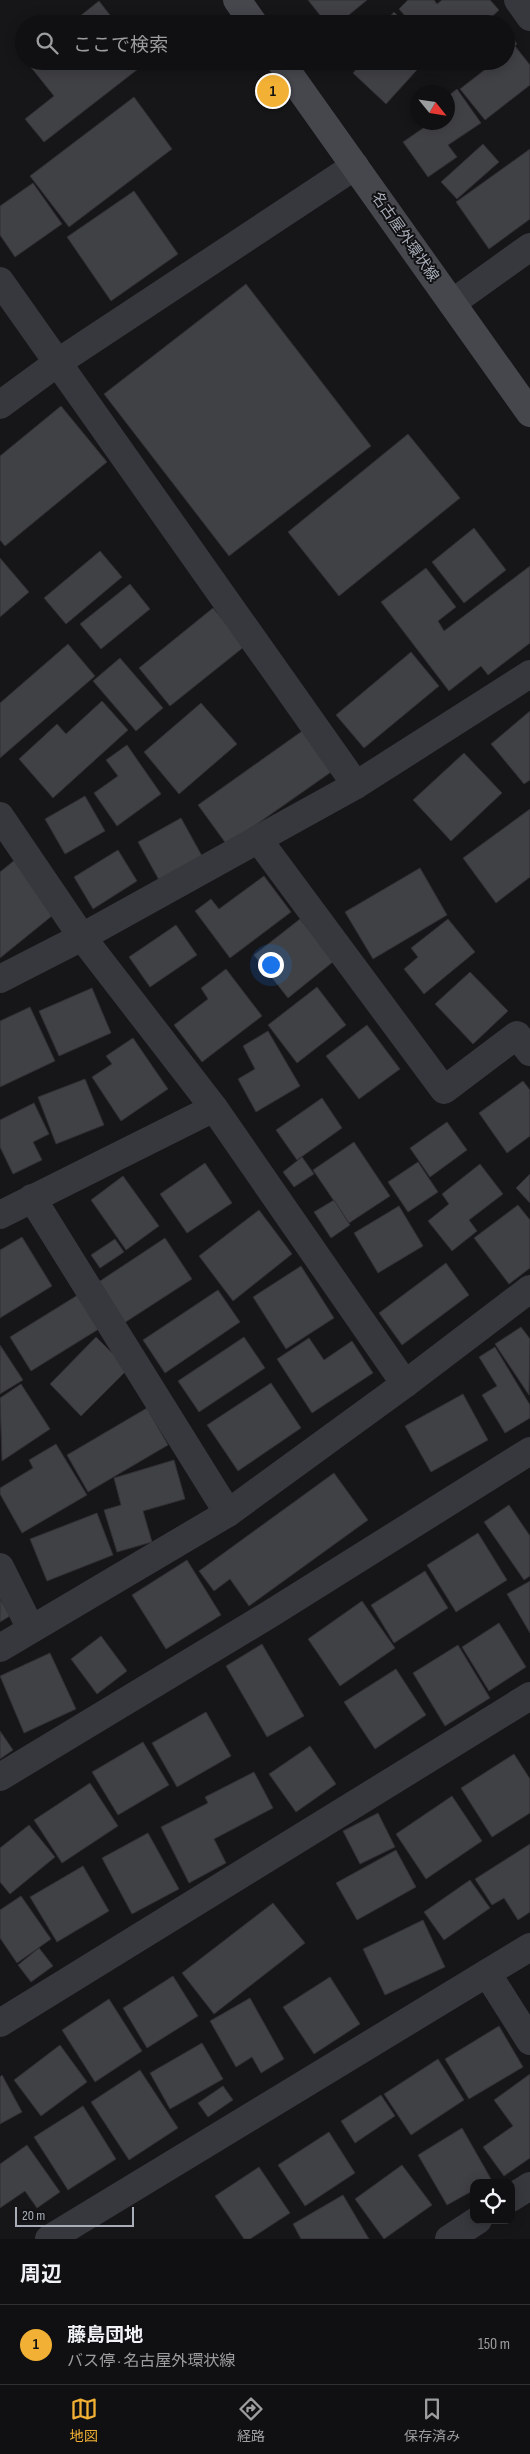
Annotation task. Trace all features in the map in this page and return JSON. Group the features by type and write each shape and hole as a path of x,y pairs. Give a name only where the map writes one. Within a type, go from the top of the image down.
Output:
{"main road":[{"path":"237,0 248,15"},
{"name":"名古屋外環状線","path":"286,70 530,414"}],"street":[{"path":"518,0 530,17"},
{"path":"0,405 57,363 355,166"},
{"path":"452,303 530,247"},
{"path":"0,281 356,785"},
{"path":"0,979 82,937 356,785 530,674"},
{"path":"0,816 82,937 214,1108 405,1384"},
{"path":"258,839 444,1090 517,1035 530,1052"},
{"path":"0,1215 214,1108"},
{"path":"32,1198 228,1513"},
{"path":"0,1648 228,1513 405,1384 530,1289"},
{"path":"0,1777 270,1614 530,1451"},
{"path":"0,1567 31,1629"},
{"path":"0,2023 530,1696"},
{"path":"49,2239 530,1947"},
{"path":"487,1973 530,2041"},
{"path":"515,2195 530,2186"},
{"path":"449,2239 472,2224"}],"building":[{"path":"308,0 367,0 349,15 320,15"},
{"path":"408,0 434,0 437,4 442,0 490,0 499,10 494,15 404,15 399,9"},
{"path":"99,1 110,15 81,15"},
{"path":"515,46 530,65 530,85 485,120 460,89 484,70 515,70"},
{"path":"33,70 137,70 44,142 25,119 54,96"},
{"path":"356,70 417,70 386,104 353,73"},
{"path":"457,89 481,123 448,145 457,157 428,177 403,142 420,130 455,130 455,91"},
{"path":"134,97 172,149 69,227 30,176"},
{"path":"483,144 499,162 457,199 441,182"},
{"path":"530,149 530,219 489,249 456,202"},
{"path":"33,183 62,224 15,257 0,235 0,206"},
{"path":"134,191 178,254 111,301 67,237"},
{"path":"246,284 371,446 229,556 104,394"},
{"path":"61,406 107,462 5,546 0,540 0,456"},
{"path":"408,434 460,498 339,596 288,532"},
{"path":"474,528 506,570 464,603 432,562"},
{"path":"100,551 122,577 66,624 44,598"},
{"path":"0,558 29,592 0,617"},
{"path":"530,566 530,643 488,675 481,666 449,691 381,602 426,568 456,607 438,621 444,631"},
{"path":"130,584 150,609 101,649 80,624"},
{"path":"213,608 245,646 170,706 139,668"},
{"path":"68,644 95,676 0,758 0,703"},
{"path":"411,652 439,686 364,748 336,715"},
{"path":"120,658 163,708 136,731 93,681"},
{"path":"102,701 128,730 53,798 19,759 57,724 66,734"},
{"path":"201,703 237,744 179,794 144,752"},
{"path":"530,711 530,780 524,784 491,744"},
{"path":"305,729 334,770 227,845 198,805"},
{"path":"127,745 161,794 117,826 94,793 118,776 106,760"},
{"path":"464,753 502,793 451,841 413,800"},
{"path":"85,796 105,831 65,854 45,819"},
{"path":"530,809 530,877 496,903 463,858"},
{"path":"181,818 202,856 159,880 138,842"},
{"path":"118,850 137,881 93,909 74,877"},
{"path":"16,859 58,911 0,958 0,872"},
{"path":"420,868 447,915 373,959 345,912"},
{"path":"264,876 291,912 230,958 195,911 211,899 219,909"},
{"path":"300,919 334,961 288,998 254,955"},
{"path":"448,919 475,952 424,994 404,969 418,957 411,948"},
{"path":"176,925 197,955 150,987 129,957"},
{"path":"226,969 262,1016 202,1062 174,1025 208,999 201,988"},
{"path":"470,972 508,1011 473,1044 435,1004"},
{"path":"317,987 346,1025 297,1063 268,1025"},
{"path":"92,988 111,1033 59,1056 39,1011"},
{"path":"30,1007 55,1061 0,1087 0,1021"},
{"path":"367,1025 400,1069 359,1099 326,1056"},
{"path":"268,1031 300,1086 256,1112 238,1079 255,1069 243,1046"},
{"path":"133,1038 168,1089 121,1121 92,1077 112,1064 106,1056"},
{"path":"85,1079 104,1125 56,1144 38,1097"},
{"path":"523,1081 530,1090 530,1136 507,1153 479,1113"},
{"path":"322,1098 342,1128 297,1160 276,1130"},
{"path":"34,1103 49,1134 33,1142 42,1160 13,1174 0,1147 0,1120"},
{"path":"447,1122 467,1150 430,1177 410,1148"},
{"path":"354,1142 390,1196 349,1223 313,1170"},
{"path":"302,1157 314,1174 294,1187 283,1172"},
{"path":"418,1162 438,1192 408,1212 388,1182"},
{"path":"205,1163 232,1203 187,1233 160,1194"},
{"path":"480,1164 503,1194 469,1220 477,1231 452,1251 428,1221 449,1204 442,1194"},
{"path":"530,1174 530,1203 516,1188"},
{"path":"123,1176 159,1226 126,1250 91,1200"},
{"path":"334,1200 350,1225 331,1238 314,1212"},
{"path":"518,1205 530,1220 530,1268 509,1284 474,1238"},
{"path":"399,1206 423,1246 378,1273 354,1233"},
{"path":"259,1210 292,1254 233,1301 199,1256"},
{"path":"22,1237 52,1286 0,1318 0,1250"},
{"path":"165,1238 192,1279 121,1325 94,1285"},
{"path":"115,1239 124,1252 100,1268 91,1255"},
{"path":"446,1263 469,1295 402,1345 379,1313"},
{"path":"301,1266 334,1318 286,1349 253,1297"},
{"path":"218,1290 240,1322 165,1373 143,1340"},
{"path":"81,1293 102,1327 31,1371 10,1337"},
{"path":"521,1327 530,1339 529,1395 495,1344"},
{"path":"96,1337 128,1369 81,1416 50,1384"},
{"path":"244,1337 265,1368 199,1412 178,1381"},
{"path":"309,1338 324,1360 352,1341 373,1373 312,1413 277,1359"},
{"path":"0,1345 23,1380 0,1394"},
{"path":"495,1347 530,1405 530,1418 505,1433 482,1395 497,1386 479,1357"},
{"path":"271,1383 301,1428 238,1471 207,1425"},
{"path":"21,1384 50,1429 2,1461 0,1398"},
{"path":"463,1394 488,1440 431,1472 405,1426"},
{"path":"147,1408 168,1445 88,1492 67,1455"},
{"path":"56,1444 87,1495 22,1533 0,1494 0,1488 33,1468 29,1460"},
{"path":"174,1460 185,1499 143,1511 152,1542 117,1552 104,1510 121,1505 114,1478"},
{"path":"334,1473 368,1520 249,1606 230,1579 214,1591 199,1571"},
{"path":"509,1505 530,1536 530,1576 524,1580 484,1522"},
{"path":"97,1513 113,1555 47,1581 30,1539"},
{"path":"478,1533 507,1580 456,1612 427,1565"},
{"path":"187,1560 221,1615 166,1649 132,1595"},
{"path":"425,1571 448,1608 394,1643 371,1605"},
{"path":"530,1581 530,1633 507,1594"},
{"path":"0,1599 10,1616 0,1622"},
{"path":"362,1601 395,1648 340,1686 308,1639"},
{"path":"499,1623 526,1667 489,1691 462,1647"},
{"path":"101,1636 127,1671 97,1694 71,1659"},
{"path":"262,1644 304,1716 267,1737 226,1666"},
{"path":"458,1645 490,1698 445,1726 413,1673"},
{"path":"50,1653 76,1709 24,1733 0,1676"},
{"path":"396,1669 426,1715 375,1749 344,1702"},
{"path":"206,1712 231,1756 177,1787 152,1743"},
{"path":"0,1731 13,1750 0,1759"},
{"path":"143,1742 169,1785 118,1815 92,1772"},
{"path":"310,1746 336,1784 296,1812 269,1774"},
{"path":"514,1754 530,1779 530,1813 492,1837 461,1788"},
{"path":"254,1772 273,1808 214,1839 226,1863 189,1883 161,1827 208,1803 205,1797"},
{"path":"90,1783 118,1826 62,1863 34,1820"},
{"path":"452,1796 482,1841 426,1879 396,1834"},
{"path":"378,1813 395,1847 360,1864 343,1831"},
{"path":"29,1825 55,1857 10,1894 0,1882 0,1848"},
{"path":"148,1833 179,1889 132,1914 102,1858"},
{"path":"530,1844 530,1912 518,1920 504,1898 492,1905 475,1879"},
{"path":"396,1850 416,1887 357,1920 336,1883"},
{"path":"83,1866 109,1911 57,1942 30,1897"},
{"path":"470,1880 490,1908 444,1940 424,1912"},
{"path":"21,1896 51,1939 17,1963 0,1938 0,1910"},
{"path":"273,1903 305,1943 214,2014 182,1973"},
{"path":"423,1920 445,1967 385,1995 363,1949"},
{"path":"39,1948 53,1966 31,1982 18,1965"},
{"path":"173,1976 198,2016 147,2048 123,2008"},
{"path":"330,1977 360,2024 314,2054 283,2007"},
{"path":"250,1998 284,2059 261,2073 252,2057 236,2067 210,2021"},
{"path":"109,1999 142,2051 95,2082 62,2030"},
{"path":"499,2026 523,2067 469,2099 445,2059"},
{"path":"202,2043 223,2079 170,2109 150,2073"},
{"path":"60,2045 87,2082 41,2116 14,2080"},
{"path":"438,2059 464,2100 411,2135 384,2094"},
{"path":"140,2070 178,2128 129,2160 91,2102"},
{"path":"530,2074 530,2158 504,2176 483,2147 513,2126 494,2100"},
{"path":"2,2075 22,2112 0,2124 0,2077"},
{"path":"223,2086 233,2100 208,2117 198,2103"},
{"path":"381,2095 395,2116 355,2143 341,2121"},
{"path":"83,2106 116,2159 68,2190 34,2137"},
{"path":"462,2128 491,2179 470,2179 470,2192 447,2205 418,2155"},
{"path":"329,2132 355,2173 305,2206 278,2165"},
{"path":"27,2145 60,2192 37,2208 25,2191 0,2208 0,2164"},
{"path":"402,2165 432,2205 384,2239 355,2199"},
{"path":"259,2167 290,2213 250,2239 244,2239 215,2196"},
{"path":"343,2195 369,2239 301,2239 293,2224"}],"place":[{"name":"藤島団地","path":"273,91"}]}
